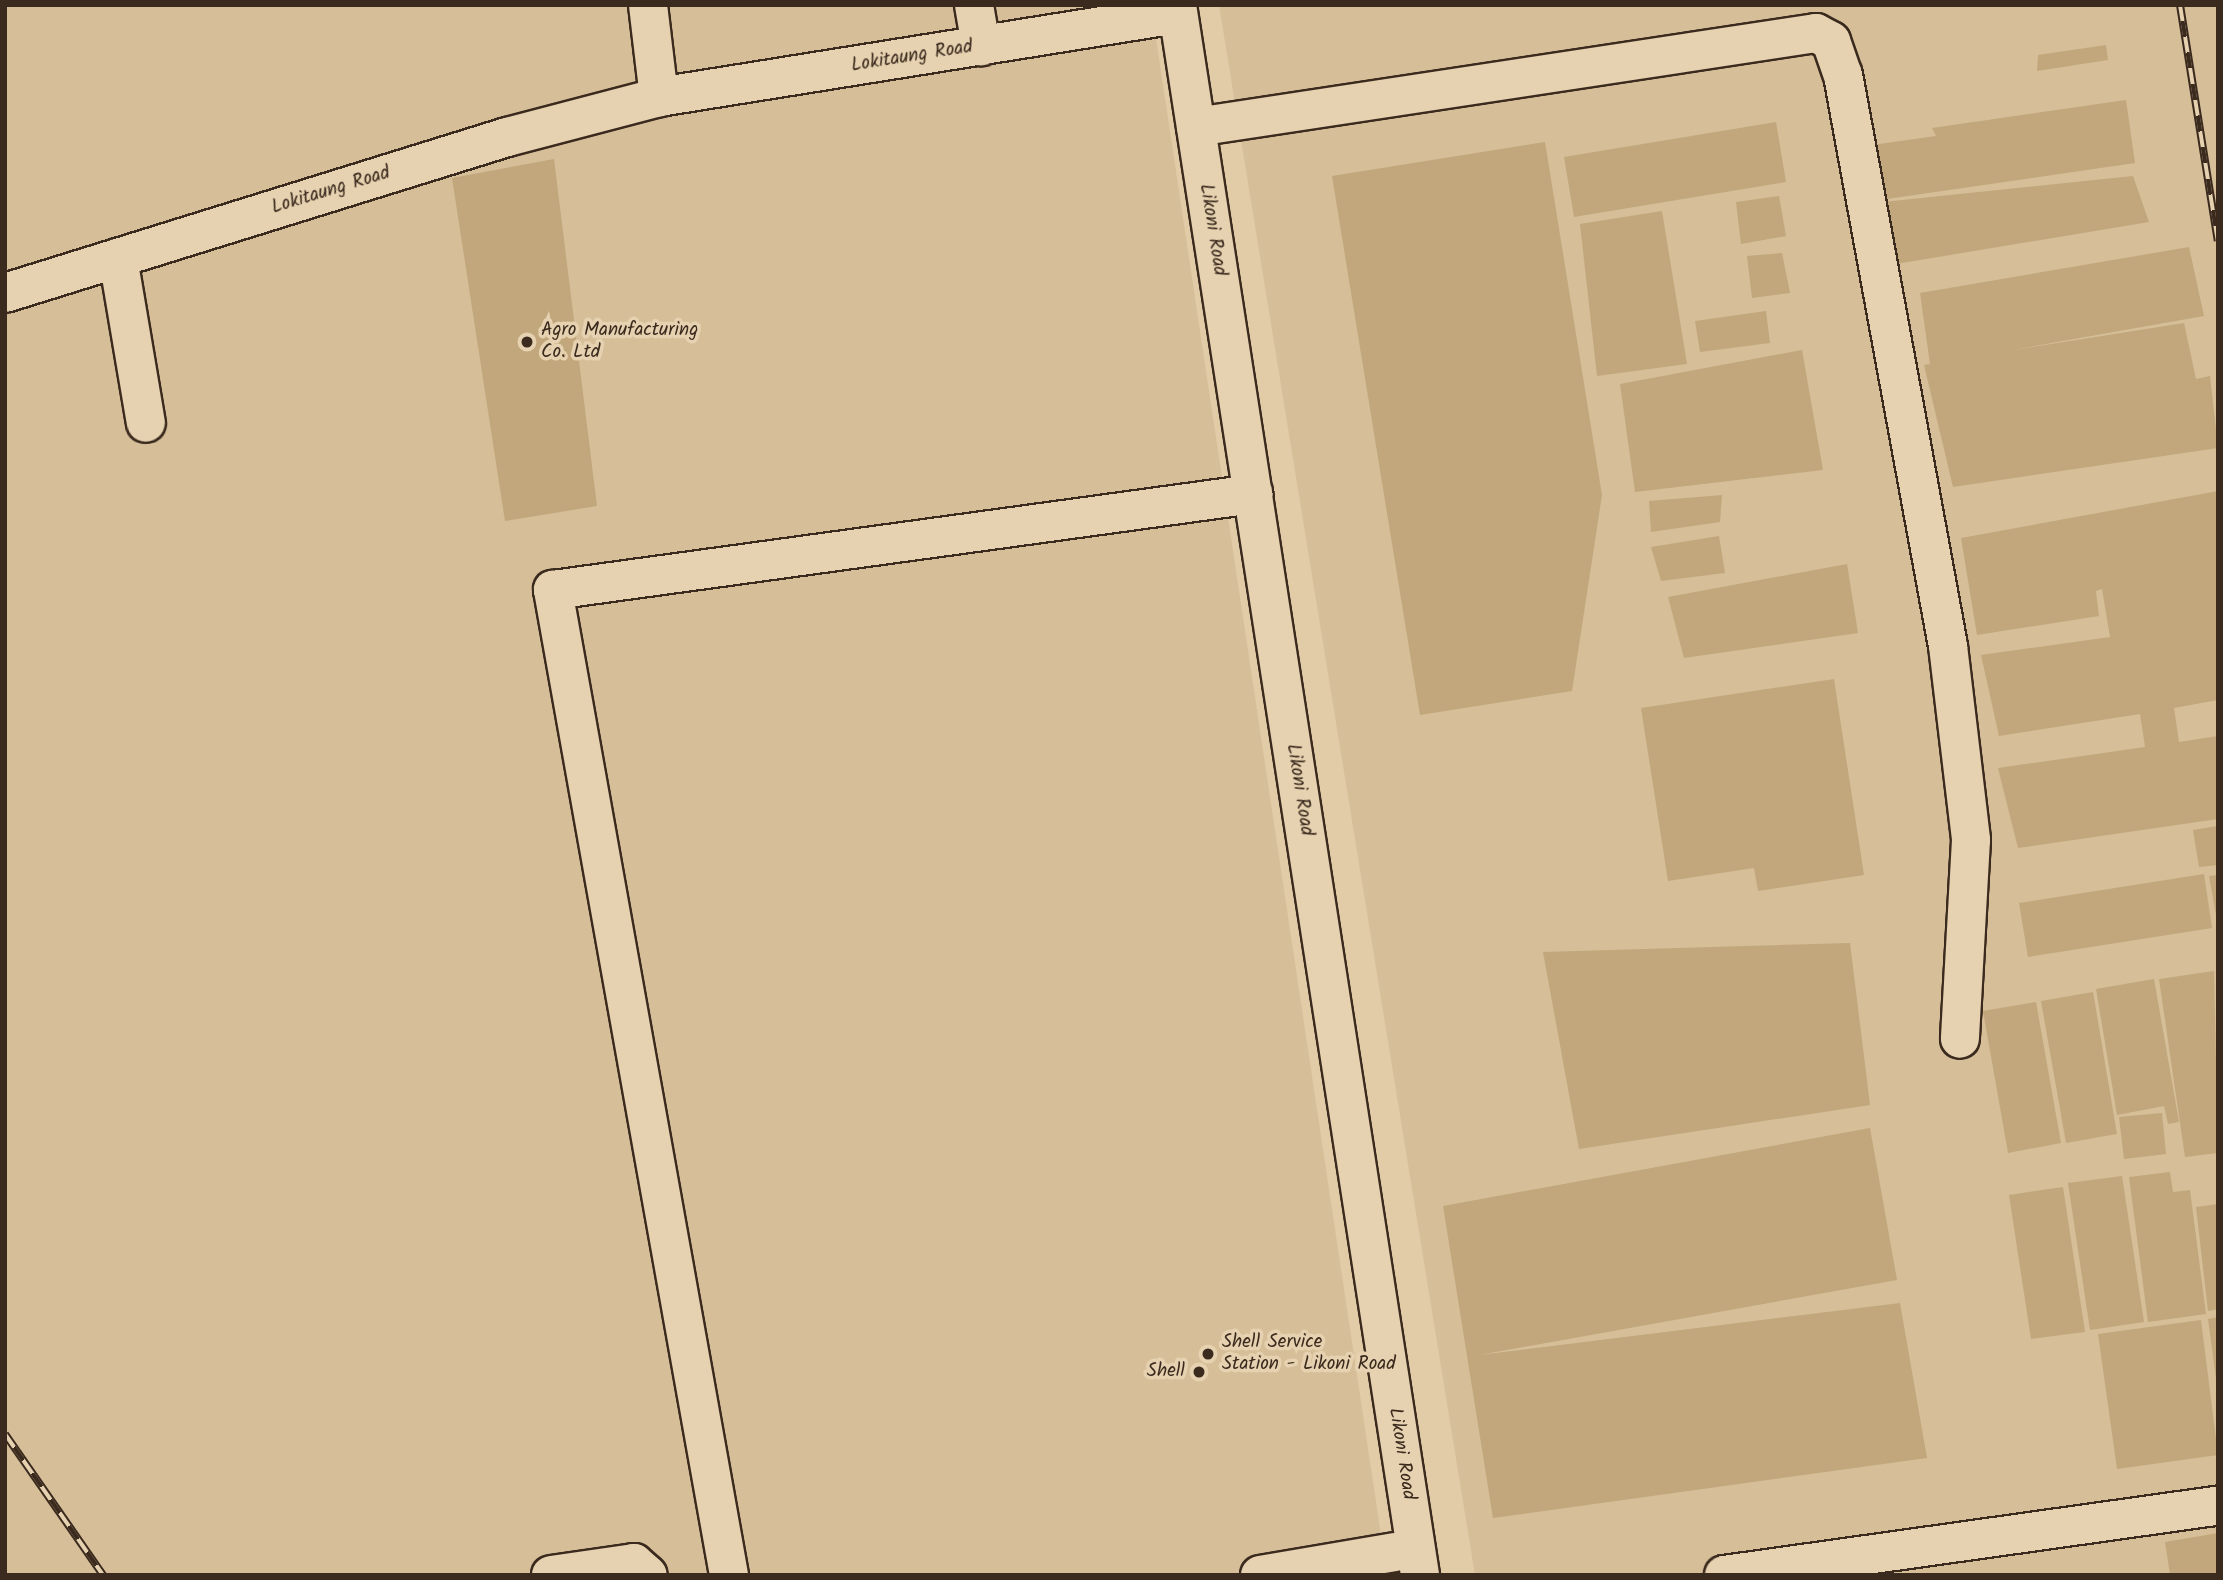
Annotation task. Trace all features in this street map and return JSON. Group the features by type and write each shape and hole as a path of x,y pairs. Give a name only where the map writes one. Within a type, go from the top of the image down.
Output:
{"street":[{"path":"648,5 659,97"},
{"path":"974,5 981,46"},
{"name":"Lokitaung Road","path":"5,293 508,137 659,97 981,46 1168,9"},
{"name":"Likoni Road","path":"1168,9 1196,127 1244,495"},
{"name":"Likoni Road","path":"1168,9 1387,1427 1404,1567"},
{"path":"1196,127 1816,33 1831,41 1843,75 1948,646 1971,840 1960,1039"},
{"path":"118,258 146,423"},
{"path":"730,1575 553,590 1244,495"},
{"path":"1724,1575 2218,1506"},
{"path":"551,1575 634,1563 648,1575"},
{"path":"1260,1575 1404,1567"}],"shaded area":[{"path":"5,5 1151,5 1387,1575 5,1575"},
{"path":"1219,5 2218,5 2218,1575 1475,1575"}],"building":[{"path":"2106,45 2108,60 2037,71 2038,55"},
{"path":"2126,100 2135,163 1880,200 1872,145 1936,136 1932,128"},
{"path":"1776,122 1786,182 1574,217 1564,157"},
{"path":"1545,142 1602,495 1572,691 1420,715 1332,176"},
{"name":"Agro Manufacturing Co. Ltd","path":"554,159 597,506 505,521 452,178"},
{"path":"2133,176 2149,222 1884,266 1883,202"},
{"path":"1779,196 1786,236 1741,244 1736,202"},
{"path":"1662,211 1687,364 1597,376 1580,224"},
{"path":"2189,247 2204,316 2007,351 2184,323 2196,379 2210,376 2218,448 1953,487 1924,365 1930,364 1920,293"},
{"path":"1782,253 1790,293 1752,298 1747,256"},
{"path":"1766,311 1770,343 1700,352 1695,321"},
{"path":"1802,350 1823,470 1635,492 1620,384"},
{"path":"2218,491 2218,700 2174,708 2179,742 2218,736 2218,819 2018,848 1998,768 2145,747 2140,714 1999,736 1981,655 2110,637 2102,589 2096,591 2099,616 1977,635 1961,538"},
{"path":"1722,495 1720,522 1651,532 1649,501"},
{"path":"1719,536 1725,573 1661,581 1651,547"},
{"path":"1847,564 1858,633 1684,658 1668,597"},
{"path":"1834,679 1864,875 1758,891 1754,868 1668,881 1641,708"},
{"path":"2218,826 2218,865 2199,867 2193,830"},
{"path":"2204,874 2212,928 2028,957 2019,903"},
{"path":"2218,875 2218,915 2216,915 2209,876"},
{"path":"1850,943 1870,1105 1579,1149 1543,952"},
{"path":"2214,971 2218,1153 2185,1157 2159,979"},
{"path":"2154,979 2179,1122 2168,1124 2164,1106 2117,1115 2096,989"},
{"path":"2093,992 2117,1134 2066,1143 2041,1001"},
{"path":"2036,1002 2061,1143 2008,1153 1983,1011"},
{"path":"2162,1113 2166,1154 2124,1159 2119,1117"},
{"path":"1870,1128 1897,1280 1479,1355 1900,1303 1927,1458 1493,1518 1443,1206"},
{"path":"2170,1172 2173,1192 2190,1190 2206,1314 2148,1322 2129,1177"},
{"path":"2122,1176 2144,1322 2090,1330 2068,1183"},
{"path":"2063,1187 2085,1332 2031,1339 2009,1195"},
{"path":"2218,1204 2218,1309 2208,1311 2196,1207"},
{"path":"2218,1317 2218,1379 2216,1379 2208,1319"},
{"path":"2201,1320 2218,1455 2117,1469 2098,1334"},
{"path":"2218,1533 2218,1575 2170,1575 2165,1542"}],"railway":[{"path":"2180,5 2218,241"},
{"path":"5,1434 103,1575"}],"place":[{"name":"Agro Manufacturing Co. Ltd","path":"527,342"},
{"name":"Shell Service Station - Likoni Road","path":"1208,1354"},
{"name":"Shell","path":"1199,1372"}]}
